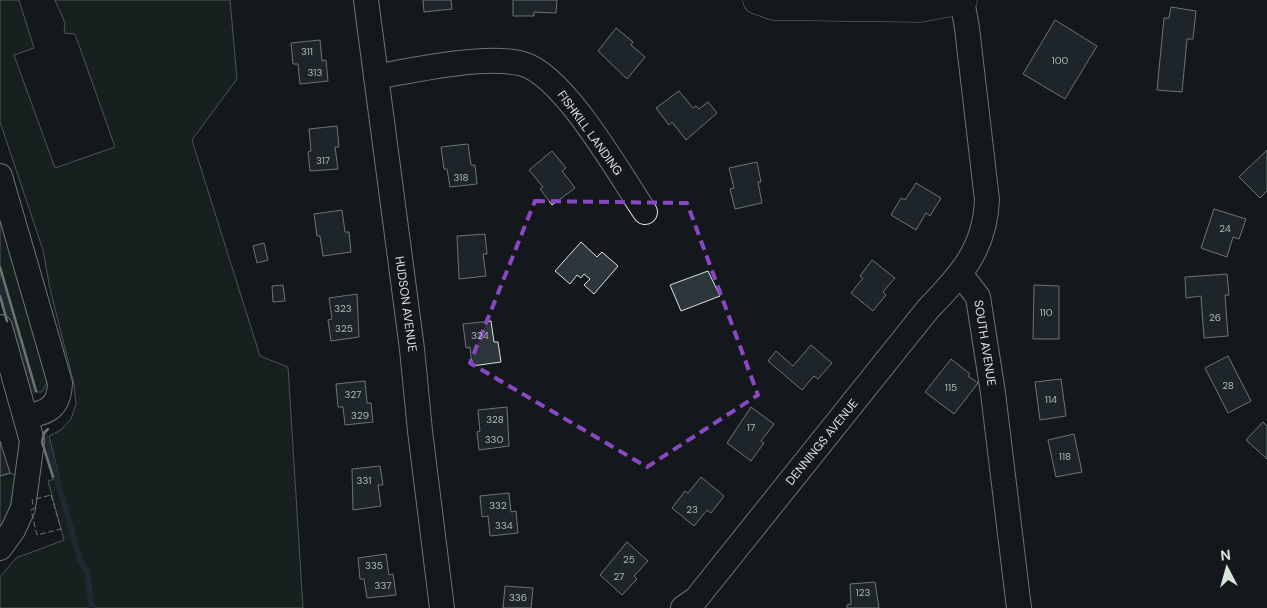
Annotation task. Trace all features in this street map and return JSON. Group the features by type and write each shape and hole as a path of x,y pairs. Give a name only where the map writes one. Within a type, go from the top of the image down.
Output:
{"main road":[{"path":"757,0 774,6 920,8 962,0"}],"street":[{"name":"HUDSON AVENUE","path":"366,0 412,349 442,608"},
{"path":"961,275 986,223 987,200 962,0"},
{"name":"FISHKILL LANDING","path":"376,77 427,68 493,61 523,64 540,72 556,86 588,126 645,212"},
{"path":"0,176 60,383 60,396 54,405 46,412 26,418"},
{"name":"DENNINGS AVENUE","path":"683,608 696,599 928,308 961,275"},
{"name":"SOUTH AVENUE","path":"961,275 978,296 993,393 1019,608"},
{"path":"0,327 32,441 23,508 13,530 0,548"}],"highlighted area":[{"path":"535,201 687,203 758,395 647,467 470,363"}],"green space":[{"path":"0,0 19,0 34,48 14,55 55,168 115,147 75,34 64,33 65,23 55,0 230,0 237,79 192,140 260,356 288,367 303,608 0,608 0,577 16,558 64,540 48,481 59,477 49,436 61,430 71,419 76,404 74,384 50,289 43,250 0,122"},
{"path":"0,195 48,380 42,392 32,392 27,387 0,296"},
{"path":"10,473 16,475 12,514 0,533 0,476"}],"building":[{"path":"423,0 451,0 452,9 424,12"},
{"path":"513,0 557,0 556,13 534,12 534,16 513,16"},
{"path":"1171,7 1196,11 1193,39 1187,39 1182,92 1157,90 1164,18 1169,18"},
{"path":"1055,20 1097,46 1065,99 1023,74"},
{"path":"616,28 633,42 631,45 645,57 627,79 598,51"},
{"path":"320,40 322,61 326,60 328,81 300,84 298,64 293,64 291,43"},
{"path":"679,91 693,108 696,106 699,109 708,102 717,113 686,140 672,122 669,125 656,108"},
{"path":"337,126 339,147 335,147 338,169 310,171 308,152 311,151 309,129"},
{"path":"468,144 471,165 475,165 477,184 450,187 447,169 444,169 441,147"},
{"path":"1267,150 1267,191 1260,198 1239,177"},
{"path":"552,151 566,168 562,171 575,188 552,205 540,189 543,187 529,170"},
{"path":"757,162 761,182 758,182 762,203 735,209 730,189 734,188 729,168"},
{"path":"916,183 941,198 930,216 926,213 916,230 891,215 901,198 905,200"},
{"path":"1214,209 1246,219 1239,239 1233,237 1227,257 1201,248"},
{"path":"342,210 345,232 349,232 351,252 323,256 320,236 317,236 314,214"},
{"path":"485,234 487,254 483,254 486,276 459,279 457,236"},
{"path":"581,242 597,257 602,252 618,266 594,294 584,285 590,279 584,274 581,278 577,275 570,284 555,271"},
{"path":"264,243 268,260 257,263 253,246"},
{"path":"872,260 895,278 883,292 886,295 873,311 851,293 863,278 860,276"},
{"path":"708,271 720,296 681,311 670,285"},
{"path":"1227,274 1229,295 1225,295 1228,336 1204,338 1201,296 1186,298 1185,277"},
{"path":"283,285 285,301 273,302 272,286"},
{"path":"1034,285 1059,286 1059,339 1033,339"},
{"path":"357,294 359,337 331,341 328,320 332,319 329,298"},
{"path":"491,321 494,342 498,342 501,362 472,366 470,347 466,348 463,324"},
{"path":"811,345 832,363 818,379 814,376 802,390 768,361 776,351 793,366"},
{"path":"1228,356 1251,401 1228,413 1205,368"},
{"path":"951,359 978,383 954,414 925,392"},
{"path":"1061,379 1066,416 1040,420 1035,382"},
{"path":"365,381 367,403 371,403 373,422 345,425 343,407 338,407 336,384"},
{"path":"507,407 509,446 479,450 477,432 480,431 478,410"},
{"path":"751,407 774,424 761,441 764,443 751,461 727,443"},
{"path":"1263,422 1267,426 1267,459 1246,440"},
{"path":"1074,434 1082,472 1056,477 1048,440"},
{"path":"0,441 10,473 0,476"},
{"path":"380,466 383,485 378,485 381,506 353,510 352,469"},
{"path":"701,477 724,496 711,513 707,510 694,526 672,508 685,491 688,493"},
{"path":"509,493 511,512 516,511 518,533 490,536 488,516 482,517 480,496"},
{"path":"627,542 648,561 634,576 637,579 622,595 600,575"},
{"path":"386,554 389,575 393,574 396,595 367,598 364,579 360,579 358,558"},
{"path":"875,582 879,608 847,608 847,605 851,604 850,584"},
{"path":"505,586 533,588 531,608 503,608"}],"waterway":[{"path":"0,283 32,392"},
{"path":"44,433 81,563 87,571 92,608"}],"fence":[{"path":"51,495 61,529 37,535 31,510 34,509 32,500 51,495"}],"wall":[{"path":"0,267 36,391"},
{"path":"0,296 7,321"},
{"path":"48,429 44,433 42,442 53,477"}]}
